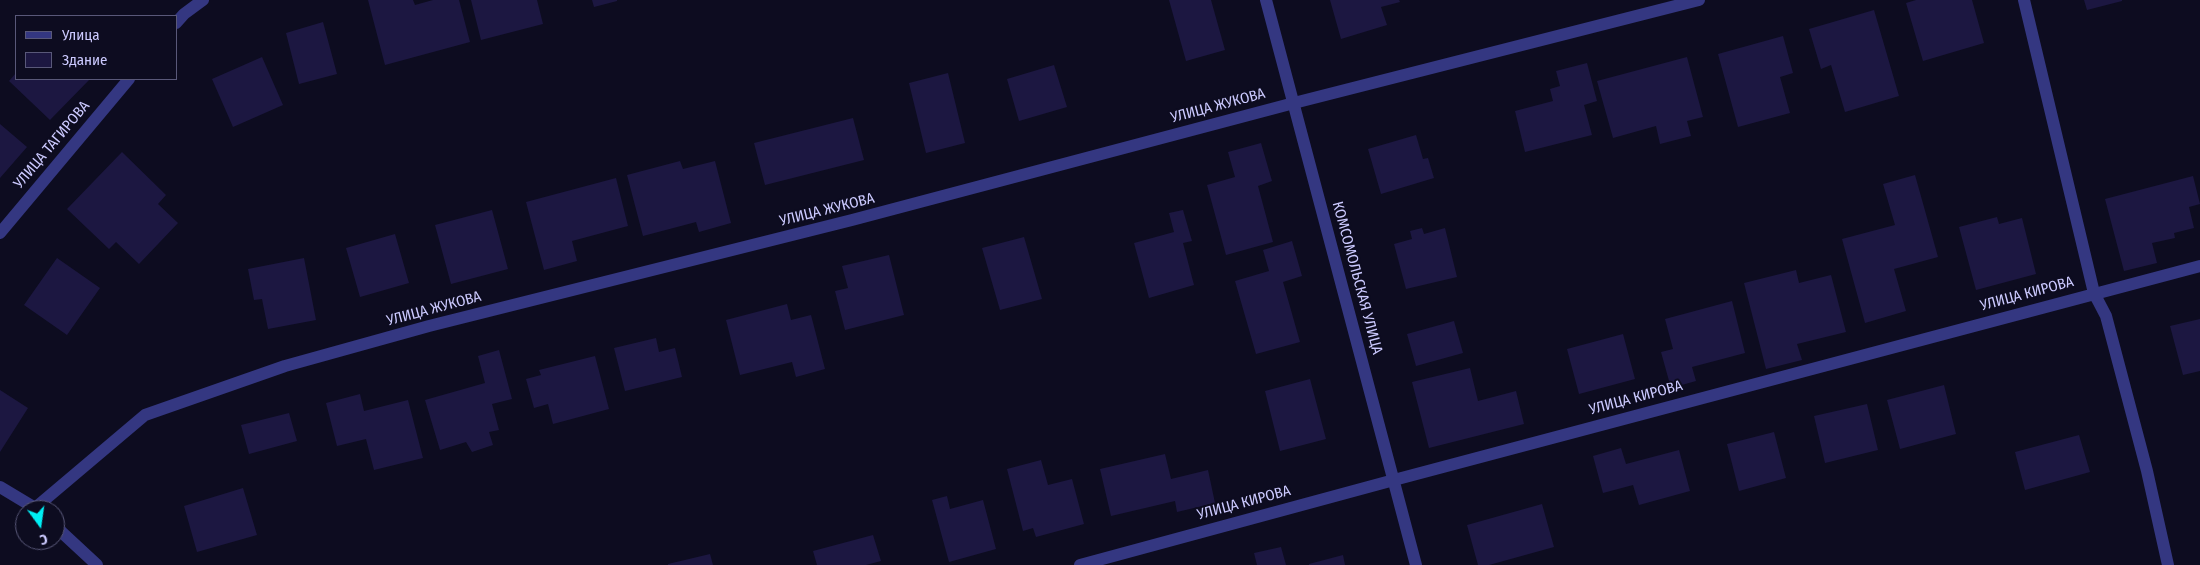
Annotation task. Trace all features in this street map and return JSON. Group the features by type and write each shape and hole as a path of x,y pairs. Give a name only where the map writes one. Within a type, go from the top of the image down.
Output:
{"street":[{"path":"178,21 203,0"},
{"name":"КОМСОМОЛЬСКАЯ УЛИЦА","path":"1266,0 1416,565"},
{"name":"УЛИЦА ЖУКОВА","path":"46,500 146,414 285,366 429,326 852,220 1294,103 1699,0"},
{"path":"2024,0 2094,293 2106,316 2168,565"},
{"name":"УЛИЦА ТАГИРОВА","path":"0,233 128,80"},
{"name":"УЛИЦА КИРОВА","path":"1080,565 2200,266"},
{"name":"УЛИЦА ЖУКОВА","path":"0,487 21,500"},
{"path":"65,535 97,565"}],"building":[{"path":"368,0 413,0 415,5 433,0 459,0 470,42 385,65"},
{"path":"471,0 537,0 543,24 481,40"},
{"path":"592,0 617,0 617,1 594,7"},
{"path":"1169,0 1211,0 1225,50 1186,61"},
{"path":"1330,0 1399,0 1400,2 1381,7 1387,25 1341,39"},
{"path":"1916,0 1972,0 1984,43 1923,61 1906,3"},
{"path":"2084,0 2122,0 2122,1 2087,10"},
{"path":"1874,10 1899,96 1845,112 1831,65 1821,69 1809,29"},
{"path":"323,22 337,74 299,84 286,33"},
{"path":"1783,36 1793,73 1780,77 1790,113 1738,127 1718,54"},
{"path":"262,57 283,105 233,127 212,79"},
{"path":"1687,57 1703,117 1687,121 1691,136 1660,144 1656,126 1613,138 1597,81"},
{"path":"1587,63 1597,101 1584,105 1592,135 1525,152 1515,111 1553,101 1550,89 1560,86 1556,71"},
{"path":"1054,65 1067,107 1019,121 1007,79"},
{"path":"948,73 965,143 926,153 909,83"},
{"path":"15,74 15,80 89,80 50,120 9,81"},
{"path":"853,118 864,160 765,185 754,143"},
{"path":"0,124 27,147 0,178"},
{"path":"1416,135 1423,159 1428,158 1434,178 1381,194 1368,149"},
{"path":"1261,143 1272,181 1258,186 1273,242 1226,255 1207,185 1235,177 1228,152"},
{"path":"122,152 166,195 158,204 178,223 139,264 116,242 109,249 67,209"},
{"path":"680,161 683,169 715,161 731,223 699,232 696,222 643,236 627,175"},
{"path":"1915,175 1938,257 1894,269 1906,311 1865,323 1842,239 1895,225 1883,184"},
{"path":"2193,176 2200,204 2189,207 2194,228 2174,233 2175,238 2152,243 2157,263 2124,271 2105,199"},
{"path":"616,178 628,226 572,241 577,261 544,270 526,202"},
{"path":"492,210 508,269 451,284 435,225"},
{"path":"1183,210 1192,241 1183,243 1194,285 1149,298 1134,243 1174,232 1169,213"},
{"path":"1997,217 1999,224 2022,218 2036,274 1976,290 1959,227"},
{"path":"1422,228 1424,234 1445,228 1457,277 1406,289 1394,244 1412,239 1410,231"},
{"path":"395,234 409,283 360,297 346,248"},
{"path":"1024,237 1042,299 1000,310 982,248"},
{"path":"1292,241 1302,276 1283,282 1300,342 1256,354 1235,281 1269,271 1263,250"},
{"path":"889,255 904,315 845,330 835,291 848,288 842,266"},
{"path":"57,258 100,288 67,335 24,305"},
{"path":"304,258 316,320 268,329 262,299 254,300 248,269"},
{"path":"1796,270 1799,283 1831,275 1846,332 1797,344 1802,360 1766,369 1744,283"},
{"path":"1732,301 1745,353 1692,367 1696,381 1671,388 1661,352 1673,349 1665,319"},
{"path":"787,304 791,320 811,315 825,369 796,377 792,362 740,375 726,320"},
{"path":"2200,319 2200,371 2183,375 2170,326"},
{"path":"1454,321 1463,353 1416,366 1407,334"},
{"path":"1623,334 1635,379 1579,394 1567,349"},
{"path":"656,338 659,352 675,348 682,377 625,391 614,348"},
{"path":"499,350 512,399 492,404 499,430 489,432 493,445 472,452 466,442 440,450 425,400 485,383 478,356"},
{"path":"595,356 609,409 553,424 548,404 534,408 526,379 541,375 539,370"},
{"path":"1470,368 1478,401 1516,391 1524,424 1429,448 1412,382"},
{"path":"1310,379 1326,439 1280,451 1265,391"},
{"path":"1944,385 1956,434 1900,449 1887,400"},
{"path":"0,390 28,408 0,452"},
{"path":"360,394 364,411 408,400 423,458 374,470 366,439 337,446 326,403"},
{"path":"1867,404 1878,450 1825,463 1814,416"},
{"path":"289,413 297,441 249,454 241,425"},
{"path":"1774,432 1786,478 1739,491 1727,444"},
{"path":"2079,435 2090,472 2025,490 2015,452"},
{"path":"1621,448 1626,464 1679,450 1690,491 1639,505 1633,485 1603,493 1593,456"},
{"path":"1165,454 1171,479 1208,470 1215,503 1177,512 1175,501 1111,516 1100,469"},
{"path":"1041,460 1048,485 1072,479 1084,524 1036,537 1033,528 1023,531 1007,469"},
{"path":"243,488 257,535 197,552 184,506"},
{"path":"947,496 950,509 983,500 996,549 949,562 932,500"},
{"path":"1542,504 1554,547 1489,565 1478,565 1467,525"},
{"path":"873,535 881,561 866,565 817,565 813,551"},
{"path":"1281,547 1286,565 1257,565 1254,553"},
{"path":"710,554 713,565 668,565 668,564"},
{"path":"1343,555 1345,565 1309,565 1309,564"}]}
